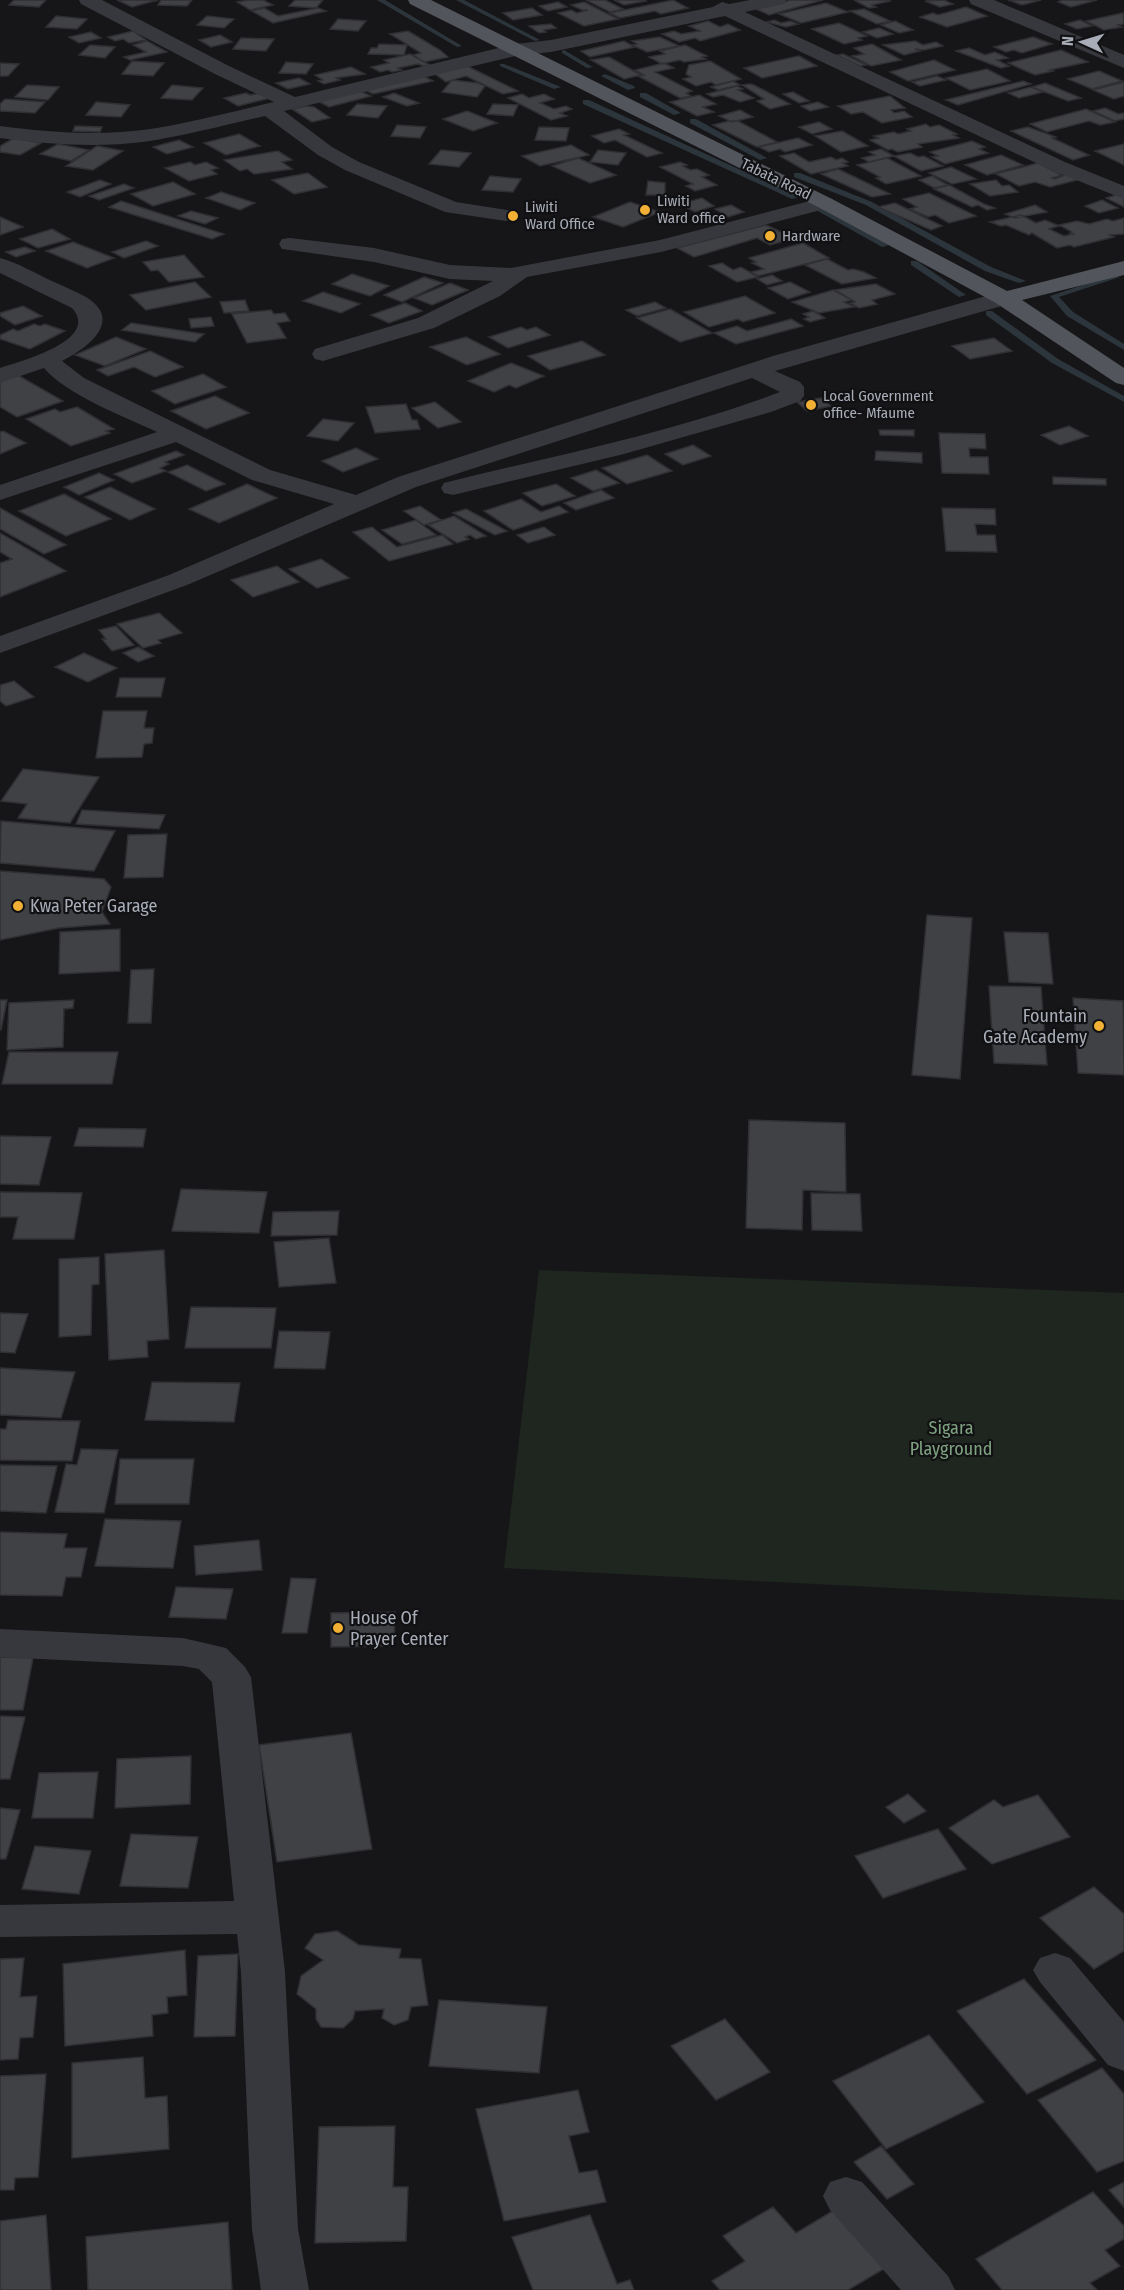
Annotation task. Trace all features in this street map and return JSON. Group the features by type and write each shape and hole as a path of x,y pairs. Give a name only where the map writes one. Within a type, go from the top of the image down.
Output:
{"main road":[{"name":"Tabata Road","path":"417,0 515,51 825,203 1004,298 1124,378"},
{"path":"1004,298 1124,268"}],"street":[{"path":"88,0 220,69 292,102"},
{"path":"704,0 1058,166 1124,193"},
{"path":"0,132 45,138 94,139 142,136 201,125 515,51 551,46 777,0"},
{"path":"978,0 1124,62"},
{"path":"269,109 318,146 352,166 452,208 506,215"},
{"path":"323,354 426,323 492,291 514,275 532,268 661,246 825,203"},
{"path":"290,244 374,255 450,272 514,275"},
{"path":"0,265 80,303 89,314 91,324 85,337 48,359 0,376"},
{"path":"0,645 178,580 407,482 754,370 1004,298"},
{"path":"48,359 59,372 76,383 261,475 358,503"},
{"path":"407,482 420,491 452,488 615,449 764,407 792,396 792,387 754,370"},
{"path":"0,493 176,434"},
{"path":"0,1643 183,1652 212,1658 231,1677 263,1972 275,2229 285,2290"},
{"path":"0,1921 257,1917"},
{"path":"1055,1970 1124,2054"},
{"path":"846,2196 931,2290"}],"green space":[{"name":"Sigara Playground","path":"539,1270 1124,1293 1124,1600 504,1568"}],"building":[{"path":"14,0 46,0 39,7 9,5"},
{"path":"117,0 158,0 132,7"},
{"path":"161,0 192,0 187,6 158,5"},
{"path":"263,0 273,5 250,10 237,2"},
{"path":"295,0 323,0 316,8 289,6"},
{"path":"586,0 605,0 623,9 610,12"},
{"path":"614,0 644,0 646,1 624,5"},
{"path":"673,0 688,8 661,14 655,11 620,18 610,13"},
{"path":"791,0 823,0 769,15 756,9"},
{"path":"854,0 890,1 872,5 876,7 869,8"},
{"path":"944,0 953,4 940,7 925,1"},
{"path":"1008,0 1041,0 1022,5"},
{"path":"1097,0 1071,7 1058,2"},
{"path":"558,2 567,7 548,11 539,6"},
{"path":"584,2 618,19 584,26 558,13 571,10 577,13 588,10 571,5"},
{"path":"826,3 848,12 801,23 779,14"},
{"path":"966,7 987,16 947,27 920,17 933,13 938,15"},
{"path":"264,8 278,16 318,8 326,11 273,23 252,11"},
{"path":"532,8 542,15 513,20 503,13"},
{"path":"864,9 890,21 877,24 850,11"},
{"path":"1123,13 1124,24 1118,25 1122,27 1104,30 1086,21"},
{"path":"56,16 87,19 77,29 46,27"},
{"path":"207,16 234,19 224,28 197,25"},
{"path":"338,19 366,21 358,31 330,29"},
{"path":"774,20 781,23 790,21 798,24 786,27 767,22"},
{"path":"1080,20 1092,26 1077,29 1065,24"},
{"path":"708,21 720,27 728,24 740,30 700,41 695,38 679,42 662,34 674,31 681,34 700,31 689,26"},
{"path":"895,21 913,30 899,33 881,25"},
{"path":"839,23 867,36 858,38 862,40 844,44 812,29"},
{"path":"551,24 556,28 539,33 529,26"},
{"path":"879,28 893,34 877,38 863,32"},
{"path":"133,31 146,40 129,43 123,39 115,41 108,37"},
{"path":"408,31 448,57 424,62 413,55 421,53 390,34"},
{"path":"91,32 101,38 79,43 69,37"},
{"path":"220,35 232,42 211,47 199,40"},
{"path":"660,37 679,46 647,52 632,45 637,44 632,41"},
{"path":"1033,37 1052,44 1022,53 1014,50 1006,52 994,47"},
{"path":"241,38 274,39 266,51 233,49"},
{"path":"147,41 167,52 130,60 124,57 146,52 133,45"},
{"path":"624,41 635,47 590,57 581,51"},
{"path":"915,41 923,45 936,42 943,46 924,50 915,49 920,51 904,55 883,45"},
{"path":"379,44 407,45 404,55 368,54 371,48 377,48"},
{"path":"872,44 901,60 871,66 852,56 864,54 854,48"},
{"path":"90,45 115,47 105,58 79,55"},
{"path":"685,45 707,56 702,57 706,59 684,62 680,60 662,64 649,57 665,54 660,51"},
{"path":"969,48 985,55 995,52 1008,58 997,60 1009,66 1001,68 956,51"},
{"path":"1061,50 1088,62 1035,75 1008,63"},
{"path":"410,54 430,65 418,64 398,68 402,70 392,72 388,70 380,72 371,67 389,63 384,60"},
{"path":"843,54 866,65 860,66 837,55"},
{"path":"799,56 817,66 762,78 744,68"},
{"path":"609,57 641,75 624,79 591,60"},
{"path":"934,60 955,70 908,81 890,72"},
{"path":"132,61 164,63 153,76 122,74"},
{"path":"710,61 741,79 716,85 711,82 696,86 683,79 691,77 686,74 689,65"},
{"path":"286,62 313,64 306,74 279,73"},
{"path":"0,63 19,64 8,76 0,76"},
{"path":"664,63 674,68 655,72 692,91 686,93 691,96 680,98 638,76 644,75 635,70"},
{"path":"467,66 518,91 503,94 466,76 446,82 435,74"},
{"path":"351,67 365,74 336,78 340,80 324,84 318,81 323,80 315,75"},
{"path":"987,69 1010,81 970,90 946,78"},
{"path":"1099,71 1122,81 1092,89 1068,79"},
{"path":"423,76 433,81 373,94 363,89"},
{"path":"937,76 946,80 920,86 912,82"},
{"path":"299,78 310,84 288,89 276,83"},
{"path":"452,80 485,86 477,97 442,92"},
{"path":"733,81 740,85 718,90 711,87"},
{"path":"1023,81 1031,84 958,105 946,100"},
{"path":"1124,82 1124,96 1114,99 1093,90"},
{"path":"1045,83 1081,98 1068,101 1032,87"},
{"path":"750,84 790,104 770,109 757,101 764,99 742,85"},
{"path":"27,85 59,87 48,100 15,97"},
{"path":"172,85 203,88 192,100 161,98"},
{"path":"737,86 743,89 738,90 754,98 740,102 723,95 713,97 707,94"},
{"path":"1031,87 1043,92 1019,98 1008,93"},
{"path":"360,91 371,96 329,107 318,101"},
{"path":"793,92 809,101 799,103 783,94"},
{"path":"246,93 250,95 261,93 270,98 238,106 224,98"},
{"path":"394,93 419,103 407,106 383,97"},
{"path":"522,94 529,98 544,94 554,99 540,103 554,109 566,106 572,109 560,113 567,116 551,120 508,98"},
{"path":"699,95 716,104 703,107 714,112 697,116 670,102"},
{"path":"890,96 905,108 891,110 894,113 904,111 912,117 882,123 863,112 851,114 838,106"},
{"path":"5,99 45,102 35,113 0,111 0,104"},
{"path":"96,102 130,105 121,117 86,115"},
{"path":"818,102 828,107 810,111 801,106"},
{"path":"357,104 387,106 378,118 347,115"},
{"path":"493,104 518,105 513,116 487,114"},
{"path":"314,107 330,118 312,122 292,109"},
{"path":"1105,108 1118,114 1124,113 1124,119 1115,121 1093,111"},
{"path":"1086,109 1115,122 1100,125 1089,121 1047,132 1030,124"},
{"path":"740,110 753,117 732,122 719,116"},
{"path":"467,111 497,123 473,131 443,119"},
{"path":"738,121 777,142 757,147 713,125"},
{"path":"819,122 832,129 812,134 799,127"},
{"path":"926,124 930,127 939,125 957,134 953,135 959,138 918,144 922,147 898,152 888,150 870,140 879,138 874,136 911,131 907,129"},
{"path":"397,125 426,127 420,138 391,136"},
{"path":"75,126 102,127 100,132 73,131"},
{"path":"539,127 569,128 566,141 535,140"},
{"path":"1028,127 1056,137 1052,138 1089,155 1073,160 1011,131"},
{"path":"619,129 629,134 624,135 662,153 647,157 615,140 604,143 592,136"},
{"path":"842,131 868,146 841,152 815,136"},
{"path":"239,134 260,146 226,155 204,143"},
{"path":"14,138 41,143 20,155 0,152 0,146"},
{"path":"798,138 812,145 785,152 780,149 769,152 759,147"},
{"path":"179,140 193,147 167,154 153,147"},
{"path":"972,141 985,147 979,149 988,153 945,164 932,157 938,156 930,152"},
{"path":"58,144 89,150 71,161 40,154"},
{"path":"1124,144 1124,165 1095,151"},
{"path":"571,145 589,155 540,166 522,156"},
{"path":"97,146 123,151 93,170 66,166"},
{"path":"881,149 894,156 869,162 862,158 875,155 869,152"},
{"path":"441,150 471,153 459,167 429,164"},
{"path":"598,150 626,153 618,165 590,162"},
{"path":"278,151 292,160 282,162 292,169 254,174 247,169 240,171 224,160"},
{"path":"794,153 809,162 831,157 836,160 842,158 848,162 843,163 848,166 811,174 780,156"},
{"path":"910,153 918,157 924,156 943,166 921,171 894,156"},
{"path":"1001,155 1023,165 987,175 965,165"},
{"path":"578,158 616,175 590,183 552,166"},
{"path":"887,158 921,176 886,184 876,178 880,177 857,165"},
{"path":"190,162 195,165 206,162 218,168 211,170 217,174 189,181 165,168"},
{"path":"680,162 687,165 683,166 690,170 697,169 709,175 702,177 717,185 695,191 686,186 693,184 660,167"},
{"path":"1038,163 1062,175 1052,178 1070,173 1081,179 1050,187 1035,182 1019,186 996,174"},
{"path":"951,167 976,179 952,184 929,173"},
{"path":"838,169 890,194 872,197 821,174"},
{"path":"308,173 327,187 294,194 272,180"},
{"path":"490,176 521,179 513,192 482,190"},
{"path":"932,176 948,185 934,188 919,180"},
{"path":"100,180 111,184 80,197 67,192"},
{"path":"996,180 1002,186 1009,185 1018,192 990,196 970,184"},
{"path":"648,181 665,183 665,195 646,195"},
{"path":"173,182 195,194 153,206 131,194"},
{"path":"124,184 134,188 99,200 89,196"},
{"path":"949,185 995,208 987,210 978,205 972,207 934,189"},
{"path":"221,192 255,203 240,210 206,198"},
{"path":"929,193 976,216 949,223 935,215 928,217 910,209 917,207 903,199"},
{"path":"1116,195 1124,197 1124,207 1106,198"},
{"path":"702,198 714,206 695,212 680,204"},
{"path":"1102,200 1118,208 1099,213 1085,206"},
{"path":"121,201 224,234 212,239 109,207"},
{"path":"630,202 660,212 623,227 593,217"},
{"path":"895,203 942,226 931,230 878,207"},
{"path":"731,205 744,212 728,217 715,209"},
{"path":"1035,205 1047,212 1015,218 1005,214"},
{"path":"191,211 218,218 205,224 178,216"},
{"path":"1021,215 1036,223 1045,220 1059,226 1049,229 1064,236 1073,234 1059,225 1077,221 1089,224 1107,219 1113,221 1124,218 1124,234 1110,235 1114,237 1074,247 1070,245 1057,248 1032,233 1029,235 1006,225 1001,226 990,222"},
{"path":"0,217 23,227 0,235"},
{"path":"766,225 794,238 770,245 757,238 694,257 677,248"},
{"path":"52,229 70,239 38,248 20,239"},
{"path":"146,241 158,246 124,258 112,252"},
{"path":"73,242 114,258 87,268 46,251"},
{"path":"803,243 829,258 758,276 751,272 764,269 752,263 756,262 749,258"},
{"path":"25,247 35,251 16,257 6,252"},
{"path":"184,255 204,277 169,282 158,270 151,271 143,262"},
{"path":"827,259 848,270 864,272 876,278 842,284 805,265"},
{"path":"722,263 733,270 741,267 758,277 737,282 709,266"},
{"path":"352,274 389,286 370,296 332,284"},
{"path":"772,275 782,281 767,285 757,279"},
{"path":"424,277 443,283 402,302 384,295"},
{"path":"195,282 211,297 146,310 130,295"},
{"path":"790,282 810,292 788,299 768,288"},
{"path":"450,283 468,290 432,305 414,298"},
{"path":"876,284 895,294 872,300 877,304 859,308 850,303 855,302 835,290"},
{"path":"833,290 852,300 844,302 854,307 819,313 792,302"},
{"path":"323,292 360,304 341,313 303,301"},
{"path":"745,296 775,313 743,322 738,319 709,327 684,312"},
{"path":"245,300 249,311 224,313 220,302"},
{"path":"655,302 666,308 637,316 626,310"},
{"path":"405,303 422,311 389,323 371,315"},
{"path":"23,306 42,316 15,325 0,316 0,313"},
{"path":"670,309 712,333 680,342 637,318"},
{"path":"271,310 274,314 285,313 290,321 277,323 286,338 247,343 232,314"},
{"path":"813,311 825,318 810,322 804,319 809,317 803,314"},
{"path":"211,317 214,326 191,328 189,319"},
{"path":"791,319 803,326 736,344 714,333 737,326 747,331"},
{"path":"131,323 204,334 195,342 122,330"},
{"path":"34,324 40,326 45,324 65,331 30,349 0,339 0,335 13,329 18,331"},
{"path":"521,327 527,330 536,327 550,335 508,348 489,337"},
{"path":"116,337 146,349 105,366 75,355"},
{"path":"466,337 500,354 467,365 430,347"},
{"path":"994,338 1012,351 970,359 952,346"},
{"path":"582,341 605,355 550,370 528,356"},
{"path":"150,351 183,367 155,377 134,367 108,376 97,370"},
{"path":"511,363 544,376 516,388 509,385 494,392 468,381"},
{"path":"14,373 63,401 17,417 0,407 0,378"},
{"path":"203,374 226,387 175,404 152,391"},
{"path":"215,396 249,413 206,429 171,411"},
{"path":"821,398 831,406 807,411 797,402"},
{"path":"435,402 461,422 438,428 412,408"},
{"path":"406,404 412,420 417,420 420,429 375,433 366,407"},
{"path":"77,407 114,429 106,431 110,433 71,446 26,419 55,409 60,412"},
{"path":"323,419 354,423 338,441 307,436"},
{"path":"1069,426 1088,436 1060,445 1041,435"},
{"path":"879,430 914,430 914,436 880,435"},
{"path":"3,431 26,443 0,454 0,432"},
{"path":"939,433 985,434 986,449 969,448 970,457 988,457 989,474 942,473"},
{"path":"693,445 711,456 683,465 665,454"},
{"path":"356,448 378,459 343,472 322,461"},
{"path":"176,451 184,455 165,462 169,464 160,468 166,471 132,483 114,474"},
{"path":"876,451 922,453 922,463 875,460"},
{"path":"647,455 672,471 627,484 602,468"},
{"path":"187,465 225,484 206,491 168,472"},
{"path":"596,470 619,483 593,491 571,478"},
{"path":"99,473 114,480 79,495 64,487"},
{"path":"1053,477 1106,479 1106,485 1053,484"},
{"path":"247,484 277,498 219,523 189,509"},
{"path":"556,484 575,496 542,506 523,493"},
{"path":"110,487 155,509 130,520 85,497"},
{"path":"601,490 614,498 576,510 564,503"},
{"path":"64,494 111,519 66,536 19,511"},
{"path":"521,499 541,512 559,506 568,512 513,530 484,511"},
{"path":"420,506 441,520 424,525 404,511"},
{"path":"0,508 66,545 44,554 0,529"},
{"path":"942,508 995,509 996,525 975,524 977,535 995,535 997,552 946,551"},
{"path":"466,509 507,531 495,535 453,513"},
{"path":"454,516 486,536 476,539 470,535 465,537 469,539 457,543 428,525"},
{"path":"416,520 436,535 402,544 382,530"},
{"path":"372,527 397,547 442,535 453,544 389,561 353,532"},
{"path":"544,527 555,535 528,543 517,535"},
{"path":"0,533 66,571 0,597 0,563 12,559 0,552"},
{"path":"321,559 349,578 317,588 289,569"},
{"path":"277,566 299,582 253,597 231,580"},
{"path":"159,613 182,633 158,640 161,643 143,648 117,624"},
{"path":"116,626 134,645 112,651 102,639 106,639 99,630"},
{"path":"138,647 154,656 138,662 123,653"},
{"path":"84,653 117,668 88,682 55,667"},
{"path":"120,678 165,678 161,697 116,697"},
{"path":"14,681 34,697 6,706 0,701 0,685"},
{"path":"103,711 147,711 144,728 154,728 152,743 144,744 142,757 96,758"},
{"path":"23,769 99,777 70,823 18,818 27,804 1,801"},
{"path":"82,810 165,815 159,829 76,824"},
{"path":"1,821 115,831 94,871 0,863"},
{"path":"167,834 163,877 124,878 128,835"},
{"path":"0,871 104,879 111,887 102,912 110,924 59,928 0,940"},
{"path":"927,915 972,918 960,1079 912,1075"},
{"path":"120,929 120,971 59,974 60,932"},
{"path":"1004,932 1048,933 1053,984 1009,982"},
{"path":"154,969 151,1023 128,1023 131,970"},
{"path":"989,986 1041,987 1047,1065 994,1063"},
{"path":"1073,998 1123,1001 1124,1075 1078,1073"},
{"path":"0,1000 7,1000 1,1030 0,1030"},
{"path":"74,1000 73,1008 64,1009 63,1047 7,1050 9,1003"},
{"path":"9,1052 118,1052 112,1084 2,1084"},
{"path":"749,1120 845,1123 846,1192 803,1190 802,1230 746,1228"},
{"path":"79,1128 146,1129 143,1147 74,1146"},
{"path":"0,1136 51,1137 39,1185 0,1184"},
{"path":"181,1189 267,1192 259,1233 172,1231"},
{"path":"0,1192 82,1193 74,1239 13,1239 18,1217 0,1217"},
{"path":"811,1193 860,1194 862,1231 812,1230"},
{"path":"339,1211 337,1235 271,1236 273,1212"},
{"path":"329,1238 336,1283 279,1287 274,1242"},
{"path":"164,1250 169,1339 147,1341 148,1357 109,1360 105,1254"},
{"path":"99,1257 99,1284 92,1285 91,1335 59,1337 59,1259"},
{"path":"191,1307 276,1308 271,1348 185,1348"},
{"path":"0,1313 28,1314 15,1353 0,1352"},
{"path":"279,1331 330,1332 325,1369 274,1368"},
{"path":"0,1368 75,1372 61,1418 0,1415"},
{"path":"152,1382 240,1383 234,1422 145,1420"},
{"path":"8,1420 80,1421 72,1461 0,1460 0,1429 6,1429"},
{"path":"81,1449 118,1450 104,1513 55,1512 66,1464 77,1465"},
{"path":"120,1459 194,1459 189,1504 115,1504"},
{"path":"0,1465 57,1466 46,1513 0,1511"},
{"path":"105,1519 181,1521 173,1568 95,1566"},
{"path":"0,1532 67,1534 64,1548 87,1548 81,1577 66,1577 62,1596 0,1595"},
{"path":"259,1540 262,1570 196,1575 194,1546"},
{"path":"291,1578 316,1579 307,1633 282,1633"},
{"path":"176,1587 233,1589 226,1619 169,1617"},
{"path":"395,1612 394,1646 331,1647 331,1613"},
{"path":"0,1657 33,1658 23,1710 0,1710"},
{"path":"0,1716 25,1717 10,1779 0,1779"},
{"path":"351,1733 372,1849 277,1862 259,1745"},
{"path":"191,1756 190,1804 115,1808 117,1759"},
{"path":"98,1772 93,1818 32,1818 39,1773"},
{"path":"908,1794 926,1811 904,1823 886,1807"},
{"path":"1038,1795 1070,1837 992,1864 949,1828 994,1800 1003,1807"},
{"path":"0,1808 20,1810 6,1859 0,1859"},
{"path":"938,1829 966,1869 883,1898 855,1856"},
{"path":"131,1834 198,1837 188,1888 120,1886"},
{"path":"35,1846 91,1851 79,1894 22,1889"},
{"path":"1094,1887 1124,1914 1124,1951 1094,1969 1040,1918"},
{"path":"337,1931 359,1945 401,1949 399,1958 421,1959 428,2005 411,2007 408,2020 394,2025 382,2018 384,2009 355,2011 353,2019 343,2028 321,2027 316,2019 316,2009 297,1994 301,1976 323,1960 305,1948 315,1934"},
{"path":"185,1950 187,1995 167,1997 168,2013 152,2015 153,2036 65,2046 63,1964"},
{"path":"238,1954 235,2036 194,2037 198,1956"},
{"path":"24,1958 20,1997 37,1996 33,2037 20,2038 18,2059 0,2060 0,1959"},
{"path":"1024,1979 1096,2060 1027,2094 957,2011"},
{"path":"439,2000 547,2007 539,2073 429,2066"},
{"path":"725,2019 770,2072 716,2100 671,2046"},
{"path":"929,2035 984,2102 886,2149 833,2081"},
{"path":"143,2057 145,2098 167,2096 169,2149 72,2158 72,2063"},
{"path":"1102,2068 1124,2094 1124,2161 1097,2172 1038,2100"},
{"path":"46,2074 38,2177 15,2178 14,2190 0,2190 0,2076"},
{"path":"578,2090 589,2132 569,2136 579,2173 597,2170 606,2202 504,2221 476,2109"},
{"path":"395,2126 393,2187 408,2187 406,2241 315,2243 319,2127"},
{"path":"881,2146 914,2184 887,2199 854,2162"},
{"path":"1124,2182 1124,2207 1109,2190"},
{"path":"1093,2192 1124,2226 1124,2239 1105,2250 1120,2266 1090,2283 1097,2290 1002,2290 976,2259"},
{"path":"773,2207 796,2233 836,2209 887,2267 848,2290 720,2290 712,2281 745,2261 723,2236"},
{"path":"46,2215 51,2290 0,2290 0,2221"},
{"path":"590,2215 617,2284 630,2280 634,2290 533,2290 512,2237"},
{"path":"228,2222 232,2290 88,2290 86,2237"}],"waterway":[{"path":"380,0 459,46"},
{"path":"459,0 537,40"},
{"path":"564,52 589,67"},
{"path":"502,65 557,87"},
{"path":"605,76 631,88"},
{"path":"643,95 677,113"},
{"path":"586,102 795,197"},
{"path":"693,121 763,158"},
{"path":"797,175 866,203"},
{"path":"869,204 988,269 1022,281"},
{"path":"819,208 885,245"},
{"path":"914,263 962,295"},
{"path":"1116,277 1054,296 1070,314 1124,348"},
{"path":"989,313 1055,361 1124,399"}],"place":[{"name":"Liwiti Ward office","path":"645,210"},
{"name":"Liwiti Ward Office","path":"513,216"},
{"name":"Hardware","path":"770,236"},
{"name":"Local Government office- Mfaume","path":"811,405"},
{"name":"Kwa Peter Garage","path":"18,906"},
{"name":"Fountain Gate Academy","path":"1099,1026"},
{"name":"House Of Prayer Center","path":"338,1628"}]}
